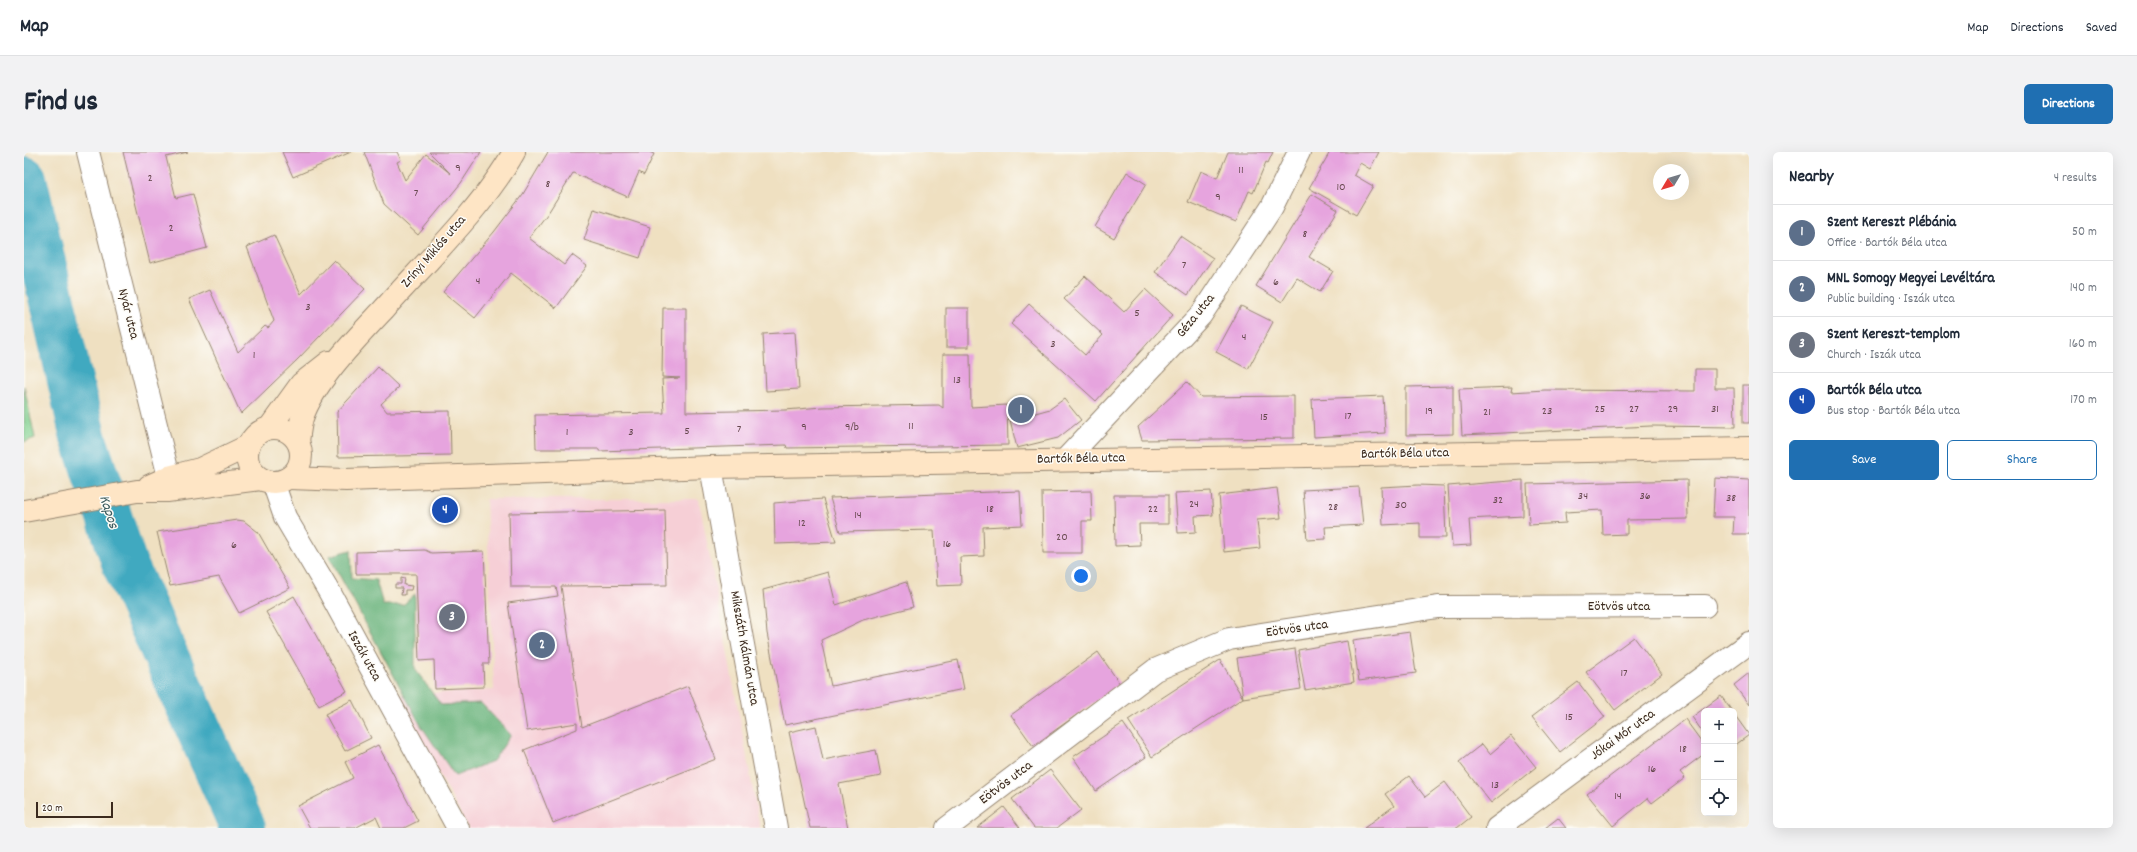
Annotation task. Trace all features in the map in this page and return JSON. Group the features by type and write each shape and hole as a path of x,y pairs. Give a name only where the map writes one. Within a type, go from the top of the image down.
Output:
{"street":[{"name":"Nyár utca","path":"88,152 169,476"},
{"name":"Zrínyi Miklós utca","path":"349,348 457,228 506,166 514,152"},
{"name":"Géza utca","path":"1065,460 1201,315 1272,207 1299,152"},
{"path":"270,427 301,384 349,348"},
{"path":"285,469 302,418 313,395 349,348"},
{"path":"270,427 281,428 291,433 285,469 252,471 247,459 248,446 253,437 270,427"},
{"path":"24,512 137,491 169,476 200,469 248,446"},
{"name":"Bartók Béla utca","path":"137,491 167,491 285,469 346,480 711,467 1749,448"},
{"name":"Mikszáth Kálmán utca","path":"711,467 776,828"},
{"name":"Iszák utca","path":"285,469 285,517 330,593 458,828"},
{"name":"Eötvös utca","path":"947,828 1155,670 1228,639 1438,607 1705,606"},
{"name":"Jókai Mór utca","path":"1496,828 1749,643"}],"shaded area":[{"path":"486,499 699,499 760,828 468,828 397,695 494,690","holes":["665,510 667,585 561,586 582,727 688,687 716,759 553,823 524,750 577,729 577,723 527,731 508,603 558,596 556,587 511,587 509,513"]}],"green space":[{"path":"24,386 35,438 24,442"},
{"path":"351,550 352,578 376,580 383,605 403,605 415,594 415,669 441,705 481,703 511,735 493,761 455,776 420,724 329,556"}],"building":[{"path":"123,152 188,152 166,157 176,198 193,194 207,248 150,263"},
{"path":"282,152 351,152 293,177"},
{"path":"364,152 397,152 401,160 397,162 405,180 426,154 451,174 429,152 481,152 461,183 418,235 384,204"},
{"path":"548,152 649,152 654,154 644,175 639,172 628,197 573,173 548,213 529,238 564,265 572,255 587,266 556,308 511,273 475,318 443,292 494,232 523,194"},
{"path":"1228,152 1273,152 1268,163 1266,162 1253,193 1249,191 1236,222 1188,202 1201,171 1217,178"},
{"path":"1330,152 1379,152 1370,169 1360,163 1354,175 1373,186 1356,215 1309,188"},
{"path":"1127,172 1146,184 1114,238 1095,227"},
{"path":"1312,194 1338,210 1309,257 1333,271 1320,292 1297,278 1282,302 1256,286"},
{"path":"594,209 650,227 640,258 584,240"},
{"path":"274,235 301,294 334,260 365,289 298,359 241,414 189,299 210,290 238,352 265,326 268,328 274,321 247,247"},
{"path":"1180,236 1213,258 1188,295 1155,272"},
{"path":"1085,276 1124,312 1145,289 1173,315 1096,401 1011,324 1029,304 1085,355 1103,335 1064,299"},
{"path":"1241,306 1273,322 1248,369 1216,352"},
{"path":"663,308 686,308 686,412 785,410 822,407 939,405 943,408 943,354 970,354 971,407 1007,405 1008,445 787,448 786,445 599,451 599,449 536,449 535,415 664,413 662,379 680,378 662,377"},
{"path":"946,308 969,308 969,347 946,347"},
{"path":"795,332 799,389 766,391 763,334"},
{"path":"378,367 399,387 381,404 387,412 450,411 451,455 338,457 337,412"},
{"path":"1695,369 1715,369 1715,388 1734,388 1735,427 1651,426 1462,435 1459,389 1512,387 1511,392 1545,390 1695,391"},
{"path":"1187,382 1201,397 1294,396 1294,438 1142,440 1138,427"},
{"path":"1743,385 1749,385 1749,423 1743,423"},
{"path":"1453,386 1453,434 1406,435 1406,387"},
{"path":"1383,396 1385,433 1314,437 1312,399"},
{"path":"1064,399 1081,420 1058,438 1017,448 1010,420 1050,409"},
{"path":"1715,478 1749,480 1749,534 1733,534 1734,517 1713,517"},
{"path":"1523,480 1523,516 1469,519 1471,545 1452,546 1448,486"},
{"path":"1687,480 1688,519 1627,520 1627,534 1603,535 1602,510 1565,512 1566,523 1529,525 1527,484"},
{"path":"1418,485 1444,486 1446,538 1420,538 1420,523 1383,525 1381,487"},
{"path":"1359,487 1363,525 1325,527 1326,539 1307,540 1303,490"},
{"path":"1277,488 1281,518 1257,520 1260,548 1224,552 1219,495"},
{"path":"1020,491 1022,525 983,527 984,556 960,557 961,585 937,586 934,530 840,532 830,498"},
{"path":"1091,491 1092,521 1082,521 1082,553 1043,553 1042,492"},
{"path":"1211,491 1213,515 1195,516 1196,532 1178,533 1175,493"},
{"path":"1114,495 1168,495 1168,524 1139,524 1140,545 1115,546"},
{"path":"823,499 836,542 775,544 774,503"},
{"path":"665,510 667,585 561,586 582,727 688,686 716,759 553,823 524,750 577,729 577,723 527,731 508,603 558,596 556,587 511,587 509,513"},
{"path":"237,520 244,521 258,532 290,588 239,613 219,577 170,586 157,532"},
{"path":"425,550 431,553 484,551 489,664 483,664 484,687 435,689 434,660 419,661 416,574 356,574 356,552"},
{"path":"828,572 836,605 906,582 913,607 863,620 821,640 831,686 958,660 964,689 785,725 767,633 763,590"},
{"path":"401,578 405,579 404,585 412,586 411,590 405,590 405,595 401,595 402,588 395,588 395,584 401,584"},
{"path":"294,596 347,691 319,706 266,612"},
{"path":"1410,632 1416,673 1359,681 1353,640"},
{"path":"1634,637 1662,674 1615,710 1586,672"},
{"path":"1347,641 1354,682 1305,690 1298,650"},
{"path":"1295,649 1301,689 1243,698 1237,658"},
{"path":"1098,652 1120,684 1033,746 1011,715"},
{"path":"1220,660 1243,698 1152,757 1128,720"},
{"path":"1749,673 1749,705 1734,685"},
{"path":"1578,682 1605,717 1560,752 1532,717"},
{"path":"1721,696 1730,708 1704,708"},
{"path":"352,700 371,738 345,751 325,714"},
{"path":"1701,710 1701,730 1692,717"},
{"path":"1737,718 1749,735 1737,744"},
{"path":"1685,719 1701,741 1701,756 1680,772 1685,778 1652,803 1648,798 1613,826 1587,794"},
{"path":"1123,723 1146,757 1096,791 1073,757"},
{"path":"816,726 823,760 876,750 881,776 839,784 848,828 810,828 789,732"},
{"path":"1511,736 1536,767 1491,803 1459,762 1482,744 1490,754"},
{"path":"378,745 418,821 404,828 381,828 376,817 355,828 310,828 298,806 353,778 345,762"},
{"path":"1050,770 1081,810 1057,828 1034,828 1012,799"},
{"path":"1409,776 1425,797 1445,782 1471,817 1457,828 1364,828 1394,806 1385,794"},
{"path":"1004,807 1020,828 977,828"},
{"path":"1558,818 1566,828 1545,828"}],"waterway":[{"name":"Kapos","path":"24,179 83,437 125,565 243,828"}],"place":[{"name":"Szent Kereszt Plébánia","path":"1021,410"},
{"name":"Bartók Béla utca","path":"445,510"},
{"name":"Szent Kereszt-templom","path":"452,617"},
{"name":"MNL Somogy Megyei Levéltára","path":"542,645"}]}
